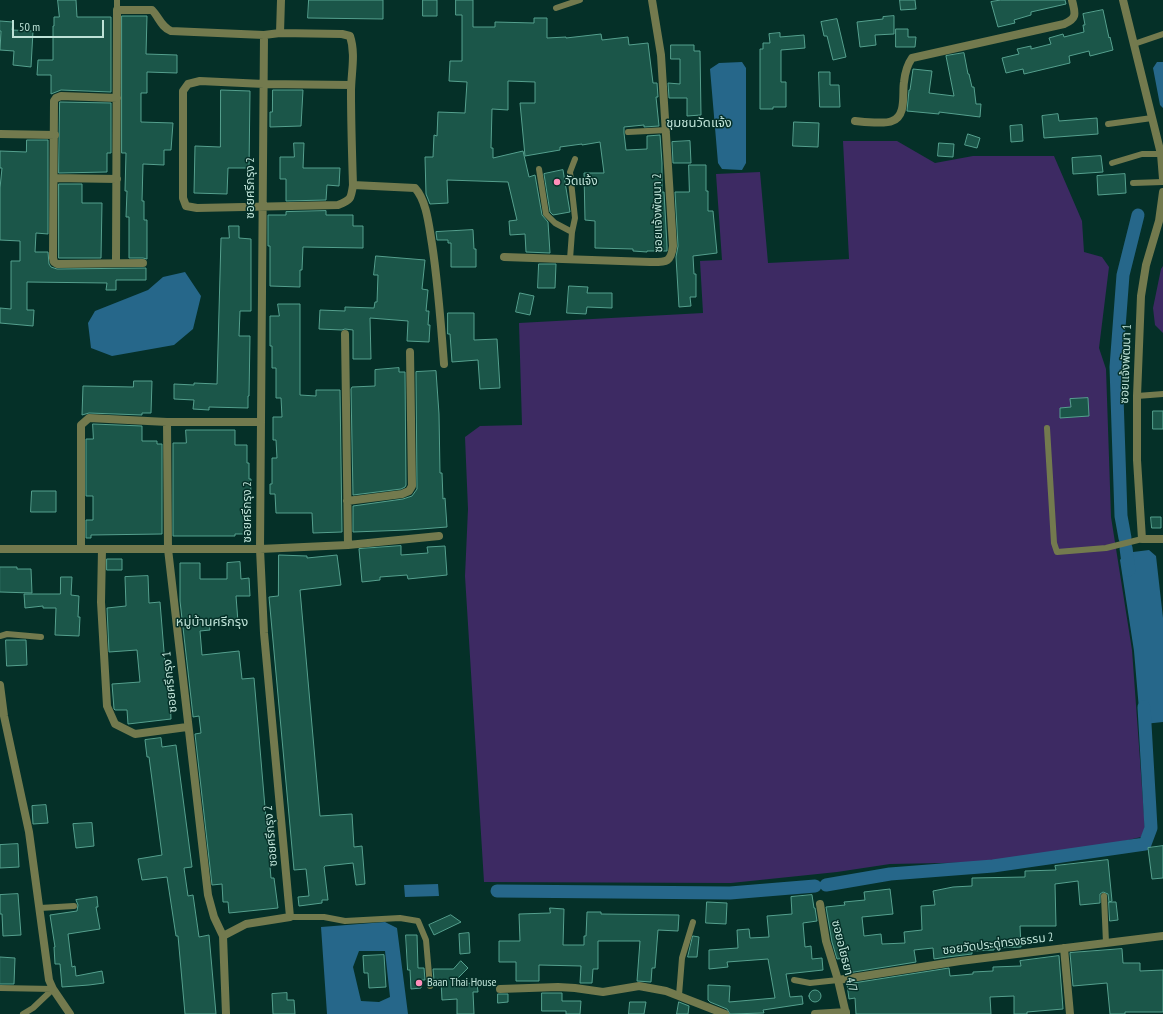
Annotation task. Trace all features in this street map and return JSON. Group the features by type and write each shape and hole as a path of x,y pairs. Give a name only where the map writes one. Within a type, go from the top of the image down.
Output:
{"street":[{"path":"280,33 281,0"},
{"name":"ซอยแจ้งพัฒนา 2","path":"504,257 665,262 672,256 673,246 667,130 661,55 652,0"},
{"path":"855,122 892,122 898,118 902,111 904,83 908,63 912,58 1064,24 1072,21 1075,17 1072,0"},
{"path":"1123,0 1161,154 1163,179"},
{"path":"116,263 117,10 152,10 165,28 171,31 264,35 280,33 342,34 350,36 353,44 351,85 353,185 352,196 348,201 338,205 197,208 186,206 183,198 183,91 188,84 200,81 264,84 351,85"},
{"name":"ซอยศรีกรุง 2","path":"264,35 260,549 264,633 290,917"},
{"path":"117,98 61,96 56,98 54,101 54,262 57,264 143,263"},
{"path":"0,134 55,135"},
{"path":"54,178 117,179"},
{"path":"353,185 415,188 421,194 428,223 437,279 444,364"},
{"name":"ซอยแจ้งพัฒนา 1","path":"1142,539 1137,460 1137,396 1141,296 1146,265 1159,222 1163,192"},
{"path":"345,334 348,545"},
{"path":"348,501 402,494 409,491 412,486 410,352"},
{"path":"82,549 81,425 89,418 167,422 260,422"},
{"name":"ซอยศรีกรุง 1","path":"167,422 168,549 187,727 208,895 214,917 223,936"},
{"path":"0,549 260,549 348,545 439,536"},
{"path":"1142,539 1163,540"},
{"path":"102,549 101,602 107,706 115,724 135,734 187,727"},
{"path":"0,685 4,716 29,832 50,980 53,989 70,1014"},
{"name":"ซอยอโยธยา 4/7","path":"820,904 826,941 846,1013"},
{"path":"226,1014 223,936 246,924 290,917"},
{"name":"ซอยวัดประดู่ทรงธรรม 2","path":"838,980 960,961 1163,936"},
{"path":"1064,948 1070,1014"},
{"path":"500,988 558,987 603,992 638,986 679,995 725,1014"},
{"path":"814,1014 846,1013"}],"lane":[{"path":"117,0 117,10"},
{"path":"556,8 580,0"},
{"path":"1134,44 1163,34"},
{"path":"1108,124 1152,118"},
{"path":"628,132 667,130"},
{"path":"1112,163 1136,155 1161,154"},
{"path":"570,259 572,232 575,218 570,172 575,159"},
{"path":"539,169 546,214 555,223 572,232"},
{"path":"1133,183 1163,182"},
{"path":"1137,396 1163,394"},
{"path":"1047,428 1054,543 1057,552 1106,548 1142,539"},
{"path":"0,636 8,634 41,637"},
{"path":"1104,896 1106,943"},
{"path":"40,908 74,906"},
{"path":"290,917 324,917 344,921 400,918 418,922 426,940 430,986"},
{"path":"679,995 682,958 693,922"},
{"path":"794,980 810,983 838,980"},
{"path":"0,988 53,989"},
{"path":"23,1014 33,1008 53,989"}],"shaded area":[{"path":"843,141 897,141 935,163 973,156 1054,156 1082,221 1084,252 1102,257 1109,267 1099,348 1106,369 1111,517 1132,650 1145,829 1141,837 1090,849 993,862 890,864 837,872 731,883 484,882 465,576 468,509 465,437 480,426 522,425 519,323 703,313 700,261 722,260 716,174 760,172 768,263 849,259"},
{"path":"1163,266 1163,333 1155,325 1153,308 1161,269"}],"water":[{"path":"742,62 746,68 746,163 742,170 722,169 718,163 710,69 719,63"},
{"path":"1157,62 1163,62 1163,108 1160,105 1153,68"},
{"path":"185,272 201,296 193,329 174,345 112,356 91,348 88,323 95,311 148,290 163,277"},
{"path":"1149,550 1156,556 1163,618 1163,722 1144,724 1140,721 1134,651 1120,560 1125,553"},
{"path":"438,884 439,896 405,897 404,885"},
{"path":"385,922 397,928 408,1014 327,1014 321,927","holes":["359,951 385,951 390,997 379,1002 361,1001 353,967"]}],"building":[{"path":"58,0 76,0 77,17 111,17 111,92 61,90 51,94 51,75 37,75 38,60 53,60 53,26 54,17 59,17"},
{"path":"309,0 383,0 383,19 308,18"},
{"path":"423,0 437,0 437,16 423,16"},
{"path":"456,0 473,0 473,27 495,27 495,22 534,23 534,18 547,18 547,38 566,38 601,34 602,40 628,37 629,45 648,43 653,83 657,83 658,97 656,97 659,126 644,127 644,125 624,127 624,133 626,150 647,149 647,136 660,135 662,192 664,192 667,251 647,252 633,251 633,249 595,248 595,221 585,220 584,173 604,173 600,142 560,147 560,150 525,156 520,103 535,103 535,82 508,81 508,110 492,109 491,148 493,148 493,158 523,151 529,177 535,175 542,215 548,222 550,253 526,252 525,234 510,235 509,221 517,220 508,182 447,180 448,203 430,204 426,194 425,157 433,157 434,135 437,136 438,112 465,113 467,82 449,81 450,61 462,61 462,15 456,15"},
{"path":"900,0 915,0 916,9 901,10"},
{"path":"1001,0 1065,0 1066,4 1031,12 1031,15 1014,20 1015,23 998,27 991,2"},
{"path":"1103,10 1113,50 1090,56 1089,51 1069,56 1070,63 1024,74 1023,69 1006,73 1002,58 1019,54 1017,49 1031,46 1031,49 1051,44 1049,38 1063,34 1064,37 1084,32 1083,25 1085,25 1083,14"},
{"path":"122,16 147,16 146,54 177,55 177,73 147,72 147,93 141,93 141,122 173,123 171,150 164,150 164,165 143,164 142,201 144,201 144,220 147,220 147,259 129,258 129,217 126,217 127,191 125,191 126,153 122,153"},
{"path":"894,16 894,34 875,35 876,45 860,47 857,22 883,19 883,17"},
{"path":"837,19 846,57 833,60 827,36 824,36 821,22"},
{"path":"0,21 13,22 12,30 33,31 31,67 13,65 14,51 0,50"},
{"path":"896,29 908,29 908,37 916,37 915,47 896,47"},
{"path":"780,33 780,37 804,35 805,48 781,50 781,82 786,82 786,107 760,109 760,49 763,49 763,43 770,43 769,34"},
{"path":"671,45 694,45 694,51 700,51 701,115 687,116 687,98 669,98 668,83 680,84 680,59 671,59"},
{"path":"964,53 968,74 972,87 974,87 976,104 981,104 980,117 939,112 939,114 907,111 913,69 932,71 929,93 954,96 946,56"},
{"path":"819,72 830,72 830,85 839,85 840,107 820,107"},
{"path":"221,90 250,91 249,168 228,168 227,194 194,193 195,146 220,147"},
{"path":"273,90 303,90 301,126 270,127 270,112 272,112"},
{"path":"60,102 111,103 111,153 107,153 107,172 59,173"},
{"path":"1058,114 1059,121 1097,118 1098,134 1044,138 1042,116"},
{"path":"794,122 819,123 818,147 793,146"},
{"path":"1022,125 1023,141 1011,142 1010,126"},
{"path":"968,134 980,138 977,148 965,145"},
{"path":"27,140 48,140 48,234 36,233 35,252 48,252 49,264 51,267 57,269 146,268 146,280 116,280 116,290 106,290 107,283 27,282 27,310 34,310 33,326 0,323 0,308 11,309 11,261 20,261 20,241 0,240 0,188 2,168 0,168 0,151 26,152"},
{"path":"690,141 691,163 673,163 672,142"},
{"path":"294,143 304,143 303,168 340,168 339,186 327,185 326,200 286,201 286,179 280,179 280,157 294,157"},
{"path":"939,143 954,144 953,157 938,156"},
{"path":"1101,156 1103,172 1073,174 1072,158"},
{"path":"689,165 706,165 708,211 713,211 717,253 693,256 694,274 696,274 696,297 690,297 691,306 679,307 676,257 678,246 675,192 689,192"},
{"path":"563,170 570,212 553,215 550,212 544,174"},
{"path":"1125,174 1126,193 1098,195 1097,176"},
{"path":"59,184 82,184 82,203 102,203 101,258 59,258"},
{"path":"326,211 326,215 353,215 353,226 363,226 363,248 303,247 302,270 300,270 300,287 270,286 268,215 286,215 286,212"},
{"path":"229,226 239,226 239,238 251,239 251,311 240,311 239,336 250,336 248,408 209,407 209,410 193,409 194,400 174,399 174,384 217,384 221,238 229,238"},
{"path":"473,230 474,249 476,249 476,267 451,267 451,243 448,243 448,240 437,240 436,232"},
{"path":"376,256 425,260 422,289 428,290 426,311 429,311 429,342 407,341 408,321 370,318 371,359 353,359 353,330 319,329 320,310 345,311 345,307 374,308 375,302 377,302 378,275 374,275"},
{"path":"539,264 556,264 555,288 538,288"},
{"path":"569,286 588,287 587,293 612,293 612,308 587,307 586,314 567,313"},
{"path":"520,293 534,296 530,315 516,312"},
{"path":"278,304 300,304 300,395 316,396 316,390 340,390 342,532 313,533 312,513 276,513 275,494 270,494 270,484 272,484 272,458 277,458 276,440 273,440 273,417 282,417 281,398 276,398 276,368 272,368 272,346 270,346 270,316 279,316"},
{"path":"448,313 474,313 474,340 497,339 500,388 480,389 478,360 452,362 450,334 448,334"},
{"path":"399,368 399,372 405,372 406,485 401,489 353,495 351,389 352,387 375,386 375,370"},
{"path":"436,371 439,414 440,473 442,473 443,499 445,498 447,527 353,532 353,506 403,499 412,496 417,489 416,372"},
{"path":"134,381 152,381 151,413 142,413 142,415 89,413 82,415 83,386 133,387"},
{"path":"1088,398 1089,416 1060,418 1060,408 1071,407 1070,399"},
{"path":"1153,411 1163,411 1163,429 1153,429"},
{"path":"93,424 142,426 142,441 157,441 157,444 162,444 162,534 91,535 91,538 86,538 86,520 93,520 93,496 86,496 86,439 93,439"},
{"path":"186,430 235,430 235,445 247,445 247,463 249,463 249,479 251,479 250,530 247,530 247,534 235,534 235,536 173,536 173,443 186,443"},
{"path":"32,491 56,491 56,512 31,512"},
{"path":"1151,517 1161,517 1161,528 1152,528"},
{"path":"401,546 401,555 428,553 427,547 445,546 447,575 408,579 407,575 380,577 380,580 362,582 359,549"},
{"path":"279,555 307,556 307,558 337,555 341,585 300,590 320,816 352,814 354,847 362,846 365,884 356,885 353,863 325,866 328,900 322,900 322,903 299,906 298,897 309,896 306,869 294,870 269,597 278,596"},
{"path":"107,559 122,559 122,570 107,570"},
{"path":"240,562 241,579 249,578 250,596 236,596 238,622 209,623 210,630 200,631 202,655 239,651 242,679 254,678 271,878 274,878 278,908 229,913 228,902 223,902 222,884 212,885 195,734 201,733 199,716 193,717 180,601 180,563 200,563 200,579 227,579 227,563"},
{"path":"0,567 31,569 32,593 0,592"},
{"path":"148,576 149,603 160,602 168,694 170,694 171,719 128,724 127,710 114,709 112,684 140,682 137,650 109,652 107,608 126,606 125,577"},
{"path":"61,577 72,577 71,595 79,596 79,636 55,635 56,608 43,608 43,606 25,608 24,594 60,594"},
{"path":"6,640 26,640 27,665 7,666"},
{"path":"161,738 162,747 176,745 192,867 184,868 188,896 193,895 199,937 209,935 216,1014 185,1014 178,936 176,936 167,877 142,880 138,859 162,855 149,757 147,757 145,740"},
{"path":"46,805 48,823 33,824 32,806"},
{"path":"92,823 94,846 76,848 73,824"},
{"path":"18,844 19,867 0,868 0,845"},
{"path":"1163,846 1163,878 1152,879 1148,848"},
{"path":"1108,860 1112,901 1109,902 1108,894 1103,892 1100,894 1100,903 1080,905 1078,881 1055,884 1056,926 1020,926 1021,947 994,948 994,950 972,951 972,954 934,959 933,948 914,950 916,962 848,973 847,958 837,959 832,942 826,907 845,905 844,902 865,900 864,892 890,889 893,914 862,917 864,936 881,934 882,944 905,943 904,932 922,930 921,906 935,905 933,891 953,887 972,886 972,878 1025,877 1025,871 1056,870 1055,866"},
{"path":"18,894 21,935 3,936 2,914 0,914 0,895"},
{"path":"812,895 817,921 803,923 805,947 811,946 812,959 822,958 823,970 786,974 790,997 802,996 803,1004 763,1010 764,1013 730,1014 727,1009 710,1002 708,1000 708,985 730,986 729,1002 775,998 768,959 727,962 728,967 709,969 709,950 738,948 737,930 749,929 750,938 769,937 767,916 792,914 791,897"},
{"path":"97,897 98,907 96,907 100,929 68,934 72,967 75,966 76,976 102,971 104,983 62,987 60,964 55,964 55,947 50,915 77,911 78,905 76,900"},
{"path":"707,902 727,903 726,924 706,923"},
{"path":"1109,902 1116,902 1118,920 1110,921"},
{"path":"550,908 564,909 563,945 584,945 587,912 601,912 601,914 679,915 678,931 658,930 655,968 652,968 651,982 637,981 640,941 598,941 598,969 593,969 592,983 580,983 581,966 539,965 539,981 516,981 516,962 499,962 499,941 520,941 519,914 550,913"},
{"path":"451,915 461,922 434,935 429,925"},
{"path":"469,933 470,953 460,954 459,934"},
{"path":"406,935 417,935 418,968 424,968 425,980 421,980 421,988 411,989 410,970 408,970"},
{"path":"693,936 699,937 697,957 688,957"},
{"path":"1122,949 1123,963 1140,963 1140,971 1163,970 1163,1012 1125,1012 1125,1014 1110,1014 1107,983 1073,986 1070,953"},
{"path":"384,955 386,987 369,988 368,973 364,973 363,956"},
{"path":"1059,956 1063,1009 1027,1012 1027,1014 1014,1014 1014,996 990,997 991,1014 856,1014 855,998 849,999 847,984 949,968 950,976 973,974 973,972 993,971 993,967 1021,966 1020,961"},
{"path":"0,957 15,958 14,984 0,984"},
{"path":"461,961 468,968 452,984 477,983 478,992 473,992 474,1014 457,1014 457,999 442,1000 441,980 434,980 433,969 453,969"},
{"path":"813,990 817,990 821,996 817,1002 813,1002 809,998 809,994"},
{"path":"287,993 287,1000 294,1000 295,1014 273,1014 272,994"},
{"path":"542,993 562,993 562,1001 581,1001 580,1014 566,1014 566,1011 542,1011"},
{"path":"498,994 508,994 508,1002 498,1003"},
{"path":"630,1002 646,1002 644,1014 629,1014"},
{"path":"679,1002 689,1006 688,1014 677,1014"}],"waterway":[{"path":"1125,538 1121,516 1116,367 1123,275 1138,215"},
{"path":"1126,548 1129,570"},
{"path":"826,885 890,874 993,866 1145,844 1151,828 1144,707"},
{"path":"497,891 730,893 815,886"}],"place":[{"name":"วัดแจ้ง","path":"557,182"},
{"name":"Baan Thai House","path":"419,983"}],"district":[{"name":"ชุมชนวัดแจ้ง","path":"699,123"},
{"name":"หมู่บ้านศรีกรุง","path":"212,622"}]}
